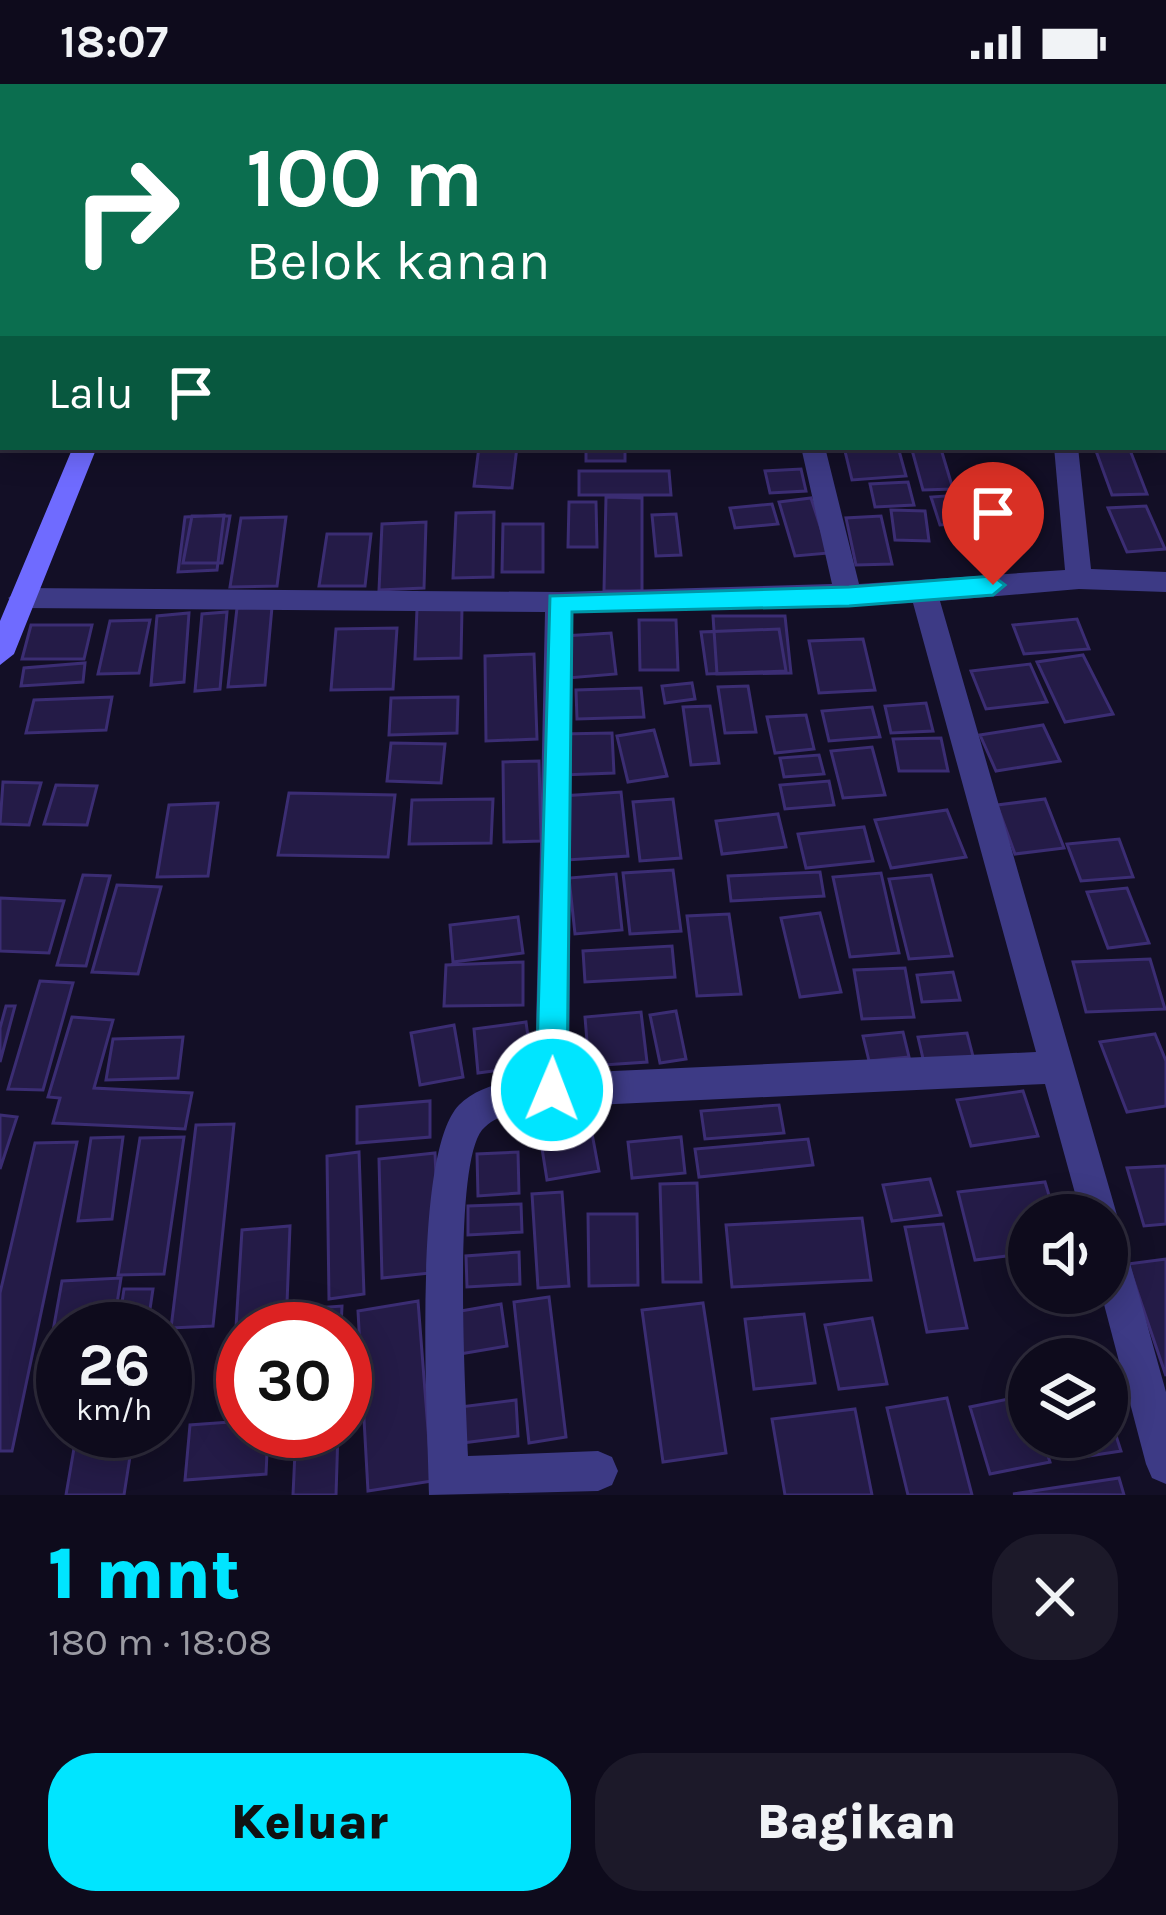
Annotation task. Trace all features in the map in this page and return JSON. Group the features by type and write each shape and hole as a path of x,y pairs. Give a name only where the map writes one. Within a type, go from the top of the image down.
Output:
{"street":[{"path":"0,654 85,450"},
{"path":"814,450 849,597"},
{"path":"1066,450 1078,578"},
{"path":"22,598 559,602 849,597 1078,578 1166,582"},
{"path":"924,592 1093,1194"},
{"path":"552,1090 559,602"},
{"path":"598,1471 449,1486 445,1332 454,1152 466,1123 489,1105 552,1090 1059,1067"},
{"path":"1126,1314 1166,1464"}],"building":[{"path":"479,450 517,450 512,488 474,486"},
{"path":"586,450 625,450 625,461 586,461"},
{"path":"845,450 899,450 906,476 852,480"},
{"path":"912,450 941,450 953,489 923,490"},
{"path":"1130,450 1147,494 1112,495 1096,451"},
{"path":"801,469 806,491 770,493 765,471"},
{"path":"579,471 669,471 671,495 579,495"},
{"path":"908,482 914,505 875,507 870,484"},
{"path":"1002,492 1012,518 981,520 990,544 962,546 954,524 940,525 931,497"},
{"path":"606,497 642,498 642,591 604,591"},
{"path":"811,498 829,553 795,556 779,502"},
{"path":"569,502 596,502 597,547 568,547"},
{"path":"772,504 778,524 735,528 730,508"},
{"path":"1146,506 1165,549 1127,552 1108,508"},
{"path":"891,510 925,511 929,541 895,540"},
{"path":"494,512 493,577 453,578 456,513"},
{"path":"676,514 681,555 656,556 652,515"},
{"path":"224,515 217,570 178,572 185,517"},
{"path":"192,516 230,516 222,563 183,563"},
{"path":"881,516 892,564 856,565 846,518"},
{"path":"286,517 277,586 230,587 241,518"},
{"path":"426,522 424,588 379,590 382,524"},
{"path":"503,524 543,524 543,572 502,572"},
{"path":"327,534 371,534 365,586 319,586"},
{"path":"272,607 265,685 228,687 237,608"},
{"path":"462,608 461,658 415,659 417,609"},
{"path":"227,612 220,689 195,691 202,614"},
{"path":"189,613 184,682 151,685 157,616"},
{"path":"713,616 785,616 791,673 717,674"},
{"path":"1077,619 1089,649 1024,654 1013,625"},
{"path":"150,620 139,673 98,674 110,621"},
{"path":"639,620 676,620 678,670 640,670"},
{"path":"31,625 92,625 84,659 22,659"},
{"path":"397,628 393,689 331,690 336,629"},
{"path":"779,629 786,671 707,674 701,632"},
{"path":"611,633 616,674 568,678 564,636"},
{"path":"863,639 875,690 819,693 809,641"},
{"path":"534,654 537,739 486,741 485,656"},
{"path":"1083,655 1113,714 1065,722 1037,662"},
{"path":"85,663 83,682 21,686 24,668"},
{"path":"1030,664 1047,702 986,709 971,671"},
{"path":"692,683 695,699 665,703 662,686"},
{"path":"748,686 756,732 725,733 718,687"},
{"path":"641,688 644,717 577,719 576,690"},
{"path":"112,697 106,730 26,733 34,700"},
{"path":"458,697 457,733 389,735 391,698"},
{"path":"926,703 933,731 891,733 885,706"},
{"path":"710,706 719,763 691,765 683,707"},
{"path":"872,707 880,737 829,741 822,711"},
{"path":"806,715 814,749 775,753 767,717"},
{"path":"1043,725 1060,761 996,771 980,735"},
{"path":"654,730 667,776 628,782 617,736"},
{"path":"612,733 614,773 562,775 561,734"},
{"path":"941,738 948,771 899,771 893,739"},
{"path":"391,743 445,744 441,783 387,781"},
{"path":"872,747 885,795 843,798 831,751"},
{"path":"819,755 824,774 784,777 780,758"},
{"path":"539,761 541,841 504,842 503,762"},
{"path":"829,781 834,805 785,809 780,785"},
{"path":"3,782 41,783 29,825 0,824"},
{"path":"56,785 97,786 87,825 44,824"},
{"path":"621,792 628,856 567,860 562,796"},
{"path":"289,793 395,795 388,857 278,855"},
{"path":"493,799 491,843 409,844 412,800"},
{"path":"673,799 681,858 640,861 633,802"},
{"path":"1045,799 1064,848 1015,854 997,805"},
{"path":"218,803 208,876 157,877 169,805"},
{"path":"947,810 966,857 891,868 875,820"},
{"path":"778,814 786,847 722,854 716,821"},
{"path":"864,827 873,861 806,868 798,834"},
{"path":"1119,839 1133,877 1081,881 1067,844"},
{"path":"673,870 681,931 630,934 623,873"},
{"path":"820,872 824,896 731,901 728,876"},
{"path":"881,873 899,953 850,957 833,877"},
{"path":"616,874 622,930 575,934 569,878"},
{"path":"83,875 110,876 86,966 57,965"},
{"path":"931,875 952,956 909,959 889,879"},
{"path":"117,885 161,887 138,974 92,972"},
{"path":"1127,888 1149,943 1108,948 1087,892"},
{"path":"0,898 64,901 49,953 0,951"},
{"path":"820,913 841,992 800,997 781,918"},
{"path":"729,914 741,994 697,996 687,916"},
{"path":"518,917 523,953 453,962 450,925"},
{"path":"672,946 675,977 585,982 583,951"},
{"path":"1150,959 1165,1009 1086,1012 1073,962"},
{"path":"523,962 523,1005 444,1006 446,965"},
{"path":"905,968 914,1017 862,1019 854,970"},
{"path":"953,972 960,1000 922,1002 917,975"},
{"path":"40,981 73,983 43,1090 8,1089"},
{"path":"6,1006 15,1006 0,1062 0,1028"},
{"path":"676,1011 686,1059 660,1063 650,1015"},
{"path":"641,1012 647,1062 589,1066 585,1017"},
{"path":"72,1017 113,1020 94,1088 192,1093 185,1129 53,1123 60,1098 48,1097"},
{"path":"526,1022 532,1066 478,1073 474,1029"},
{"path":"454,1025 463,1077 420,1085 411,1033"},
{"path":"903,1032 909,1057 869,1061 863,1036"},
{"path":"967,1033 975,1064 925,1067 918,1037"},
{"path":"1155,1034 1166,1061 1166,1106 1127,1112 1100,1042"},
{"path":"183,1037 178,1078 106,1080 113,1039"},
{"path":"1023,1091 1038,1136 971,1146 957,1100"},
{"path":"585,1096 599,1171 547,1180 535,1104"},
{"path":"430,1101 430,1137 357,1143 357,1107"},
{"path":"779,1105 784,1133 705,1139 701,1111"},
{"path":"0,1115 17,1117 0,1169"},
{"path":"234,1124 213,1326 192,1327 192,1302 174,1302 196,1125"},
{"path":"123,1137 112,1219 78,1221 91,1138"},
{"path":"184,1137 164,1274 118,1275 140,1138"},
{"path":"681,1137 685,1173 632,1178 628,1142"},
{"path":"808,1139 813,1165 699,1177 695,1149"},
{"path":"77,1142 43,1302 36,1302 36,1337 12,1451 0,1451 0,1293 35,1143"},
{"path":"359,1152 364,1294 329,1299 327,1156"},
{"path":"518,1152 519,1193 478,1196 477,1154"},
{"path":"435,1153 440,1272 382,1278 379,1159"},
{"path":"1166,1166 1166,1224 1144,1226 1127,1168"},
{"path":"930,1179 941,1215 892,1221 883,1185"},
{"path":"1045,1182 1049,1194 1008,1194 1008,1256 975,1260 958,1192"},
{"path":"697,1183 701,1282 663,1282 660,1184"},
{"path":"562,1192 569,1286 538,1288 532,1194"},
{"path":"521,1204 522,1232 468,1235 468,1206"},
{"path":"588,1214 637,1214 638,1285 589,1286"},
{"path":"862,1218 871,1280 732,1287 726,1225"},
{"path":"943,1224 967,1328 927,1332 905,1227"},
{"path":"290,1226 287,1302 238,1302 242,1230"},
{"path":"519,1252 520,1284 467,1287 466,1256"},
{"path":"1166,1259 1166,1376 1128,1264"},
{"path":"121,1278 117,1302 58,1302 62,1281"},
{"path":"124,1289 153,1289 151,1302 122,1302"},
{"path":"549,1297 566,1437 529,1443 514,1302"},
{"path":"418,1301 432,1481 368,1491 372,1309"},
{"path":"703,1303 726,1453 663,1462 642,1310"},
{"path":"501,1304 507,1346 460,1354 455,1312"},
{"path":"804,1314 815,1383 754,1389 745,1319"},
{"path":"872,1318 887,1384 839,1389 825,1325"},
{"path":"947,1398 972,1495 908,1495 887,1408"},
{"path":"1008,1399 1008,1458 1049,1458 1050,1462 990,1474 970,1407"},
{"path":"516,1400 518,1436 462,1443 460,1407"},
{"path":"855,1409 872,1495 785,1495 772,1419"},
{"path":"216,1423 216,1458 267,1458 266,1474 185,1480 187,1458 192,1458 192,1425"},
{"path":"72,1458 130,1458 124,1495 66,1495"},
{"path":"295,1458 337,1458 336,1495 293,1495"},
{"path":"1119,1478 1124,1495 1013,1494"}],"route":[{"path":"552,1090 559,602 849,597 993,585"}]}
